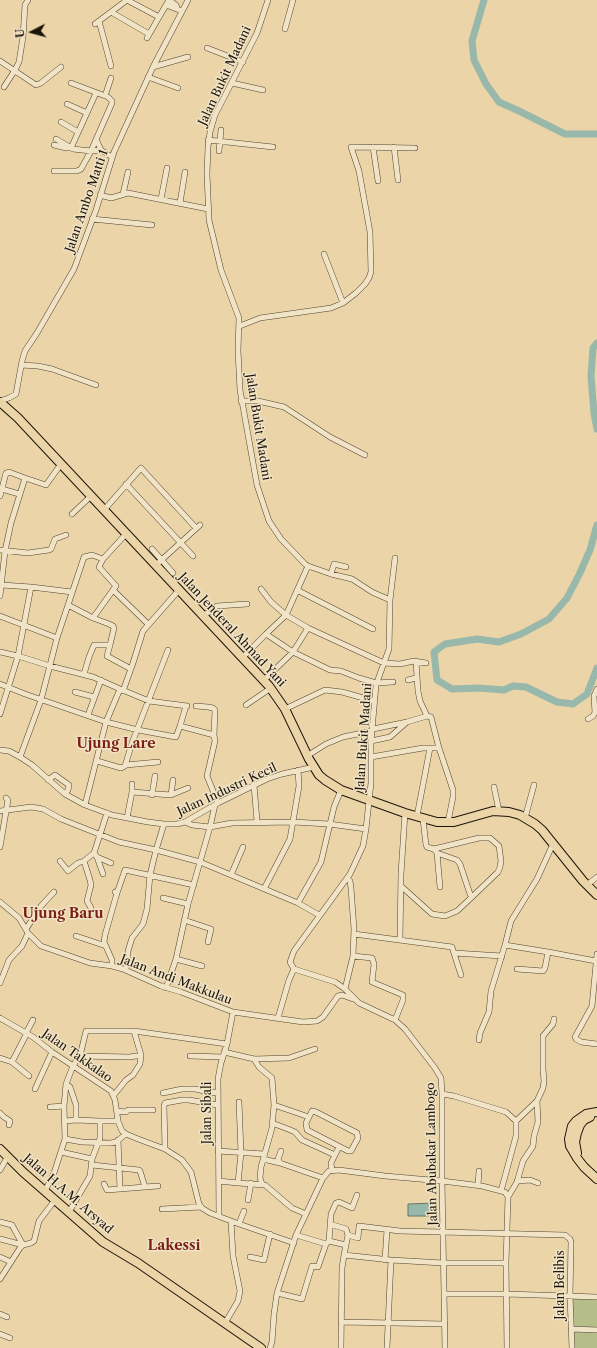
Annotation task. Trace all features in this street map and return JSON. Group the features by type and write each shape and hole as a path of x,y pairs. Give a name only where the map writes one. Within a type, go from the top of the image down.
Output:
{"highway":[{"name":"Jalan Jenderal Ahmad Yani","path":"0,402 18,418 126,534 159,562 179,590 271,688 285,708 307,756 325,780 341,790 405,813 437,822 448,822 499,811 513,813 525,818 540,828 597,896"},
{"path":"597,1113 584,1120 580,1125 575,1142 578,1153 597,1178"},
{"name":"Jalan H.A.M. Arsyad","path":"0,1148 45,1191 103,1242 138,1263 261,1348"}],"street":[{"path":"4,87 15,70 18,62 23,37 25,5 28,0"},
{"path":"110,66 97,23 127,0 159,17"},
{"name":"Jalan Ambo Matti 1","path":"0,402 16,394 25,351 74,269 92,220 112,157 179,10 188,0"},
{"name":"Jalan Bukit Madani","path":"268,0 260,24 243,62 215,115 208,140 208,209 211,232 221,270 238,313 240,326 238,351 241,401 258,485 269,521 281,539 308,566 352,579 372,592 390,600 388,654 376,683 374,700 371,741 371,783 368,800"},
{"path":"285,29 293,0"},
{"path":"111,12 148,36 168,2 175,9 179,10"},
{"path":"207,48 243,62"},
{"path":"153,66 188,57"},
{"path":"0,61 36,85 41,84 62,67"},
{"path":"148,77 178,88"},
{"path":"105,96 112,78"},
{"path":"54,171 79,170 84,165 110,112 112,104 110,98 71,83"},
{"path":"232,83 263,90"},
{"path":"71,148 96,93"},
{"path":"67,104 87,113"},
{"path":"61,122 78,132"},
{"path":"218,151 221,130"},
{"path":"96,139 101,150 112,157"},
{"path":"208,140 274,147"},
{"path":"55,142 78,150 101,150"},
{"path":"240,326 260,318 331,308 343,303 366,284 371,272 370,232 359,170 351,147 415,148"},
{"path":"373,147 378,181"},
{"path":"394,147 398,180"},
{"path":"161,199 167,168"},
{"path":"123,194 128,172"},
{"path":"180,203 185,172"},
{"path":"100,195 111,198 128,193 208,209"},
{"path":"92,220 152,225"},
{"path":"324,254 343,303"},
{"path":"21,365 52,369 96,385"},
{"path":"241,401 258,401 284,407 330,437 365,455"},
{"path":"0,496 2,489 2,477 8,472 46,485 61,464"},
{"path":"104,510 141,468 198,526 159,562"},
{"path":"0,596 2,585 3,551 25,478"},
{"path":"126,484 193,556"},
{"path":"2,489 19,494"},
{"path":"72,514 91,496"},
{"path":"93,618 116,586 99,567 103,559 126,534"},
{"path":"3,551 28,553 49,550 52,548 55,539 66,535"},
{"path":"152,549 159,562 173,573"},
{"path":"20,757 41,700 57,638 84,557 92,555 103,559"},
{"path":"390,600 395,558"},
{"path":"331,574 334,564 346,567"},
{"path":"243,657 286,615 308,566"},
{"path":"2,585 72,592"},
{"path":"0,714 18,656 25,626 31,587"},
{"path":"261,589 271,602 286,615 308,628 384,663 400,664 416,661 426,663"},
{"path":"113,590 148,624"},
{"path":"85,805 106,722 131,669 142,632 179,590"},
{"path":"297,590 373,629"},
{"path":"203,616 217,606 247,604"},
{"path":"68,605 114,627 107,656 131,669"},
{"path":"0,616 57,638"},
{"path":"264,680 293,652 308,628"},
{"path":"266,634 293,652 330,670 341,671 376,683 393,682"},
{"path":"84,674 94,645 110,644"},
{"path":"126,765 132,743 168,650"},
{"path":"0,652 84,674 149,701 186,706 176,737 106,722 41,700 0,684"},
{"path":"416,661 416,678 420,701 427,716 431,717 433,720 439,748 453,790 448,822"},
{"path":"408,680 416,678"},
{"path":"88,715 101,680"},
{"path":"246,705 271,688"},
{"path":"588,719 595,713 594,696 597,689"},
{"path":"285,708 322,691 328,690 374,700"},
{"path":"75,692 94,697"},
{"path":"166,988 176,959 188,904 216,804 207,776 215,741 215,710 214,708 196,706"},
{"path":"307,756 326,744 343,737 427,716"},
{"path":"371,741 390,737 407,722"},
{"path":"180,726 214,735"},
{"path":"430,748 420,818 426,845 435,851 457,860 460,864 472,897"},
{"path":"371,757 439,748"},
{"name":"Jalan Industri Kecil","path":"0,750 20,757 32,765 65,794 85,805 107,813 164,824 177,824 185,822 216,804 277,775 314,767"},
{"path":"96,761 121,768 126,765 158,762"},
{"path":"264,889 289,841 299,786 298,770"},
{"path":"48,780 55,774 68,785 68,790 65,794"},
{"path":"152,795 155,776"},
{"path":"171,795 173,780"},
{"path":"128,818 132,784"},
{"path":"254,785 257,821"},
{"path":"525,818 534,785"},
{"path":"494,787 499,811"},
{"path":"132,792 152,795 171,795 188,788"},
{"path":"298,903 321,862 329,824 341,790"},
{"path":"0,847 8,800 6,798"},
{"path":"278,1018 289,980 294,969 290,964 290,957 347,878 358,859 363,846 366,829 368,800"},
{"path":"0,811 32,807 43,809 62,819 125,844 156,850 200,862 298,903 319,916"},
{"path":"103,874 96,855 107,813"},
{"path":"400,940 405,813"},
{"path":"185,822 192,825 210,827 257,821 293,822 329,824 366,829"},
{"path":"126,970 128,951 132,938 143,924 147,909 150,875 164,824"},
{"path":"401,886 432,914 437,916 445,916 452,914 498,872 501,861 499,846 490,838 484,838 435,851"},
{"path":"479,1040 489,1012 491,991 511,921 537,879 553,844"},
{"path":"231,875 243,847"},
{"path":"435,851 440,887"},
{"path":"60,862 68,871 78,863 96,855"},
{"path":"96,855 111,863"},
{"path":"84,861 91,885 87,901 91,908"},
{"path":"112,966 112,960 104,942 116,893 125,870 194,885"},
{"path":"587,885 597,877"},
{"path":"345,989 353,956 354,934 351,888 350,881 347,878"},
{"path":"0,983 8,960 22,946 27,931 38,910 54,892"},
{"path":"163,898 188,904"},
{"name":"Jalan Andi Makkulau","path":"0,902 19,918 27,931 41,946 90,963 112,966 126,970 166,988 181,992 233,1012 303,1022 317,1021 323,1017 338,996 342,995 354,999"},
{"path":"184,920 211,928 208,942"},
{"path":"354,934 452,947 461,975"},
{"path":"76,936 106,946"},
{"path":"505,945 596,961"},
{"path":"517,969 543,971 548,952"},
{"path":"454,953 502,956"},
{"path":"597,954 592,1006 575,1037 581,1042 597,1044"},
{"path":"353,956 372,958 374,964 372,982 403,995 395,1020"},
{"path":"176,959 202,966"},
{"name":"Jalan Abubakar Lambogo","path":"294,969 332,981 345,989 359,1003 395,1020 405,1029 435,1068 441,1081 445,1348"},
{"name":"Jalan Sibali","path":"219,1216 219,1071 227,1044 233,1012"},
{"name":"Jalan Takkalao","path":"0,1018 27,1033 52,1052 108,1089 114,1095 120,1128 126,1134"},
{"path":"506,1348 505,1263 508,1197 518,1181 523,1160 533,1146 538,1122 537,1101 544,1081 543,1036 553,1024 554,1019"},
{"path":"12,1062 33,1020"},
{"path":"45,1191 54,1173 65,1139 64,1106 66,1084 73,1066 80,1056 86,1031 134,1031 227,1044"},
{"path":"114,1095 140,1064 141,1055 134,1031"},
{"path":"190,1056 224,1054 254,1059 289,1058 315,1049"},
{"path":"35,1089 52,1052"},
{"path":"80,1056 130,1057 141,1055"},
{"path":"0,1058 12,1062 29,1076"},
{"path":"254,1059 259,1067 272,1078 274,1105 272,1123 261,1167 260,1178 262,1184"},
{"path":"66,1084 70,1086 75,1101 76,1120"},
{"path":"163,1094 182,1089 195,1089 218,1093"},
{"path":"442,1094 454,1096 506,1112 516,1121"},
{"path":"165,1149 165,1103 190,1100 218,1105"},
{"path":"501,1191 516,1136 516,1121 537,1101"},
{"path":"238,1183 241,1153 239,1102"},
{"path":"274,1105 306,1116"},
{"path":"50,1107 64,1106"},
{"path":"117,1111 126,1112 128,1110 153,1110"},
{"path":"312,1111 344,1126 358,1135 358,1138 351,1151 339,1147 306,1128 306,1123 312,1111"},
{"path":"0,1113 11,1121 9,1125"},
{"path":"65,1121 118,1121"},
{"path":"69,1212 90,1176 92,1162 100,1138 100,1121"},
{"path":"272,1123 295,1132 302,1140 335,1154"},
{"path":"65,1139 111,1144 126,1134 165,1149 178,1156 188,1167 192,1176 197,1199 201,1207"},
{"path":"118,1140 120,1189"},
{"path":"332,1171 331,1164 339,1147"},
{"path":"218,1151 264,1157 323,1178"},
{"path":"280,1163 278,1159 281,1151"},
{"path":"61,1152 92,1162 140,1172 145,1187"},
{"path":"0,1170 8,1156"},
{"path":"270,1348 272,1342 277,1293 296,1235 323,1178 329,1172 339,1170 378,1176 478,1185 505,1192 508,1197"},
{"path":"478,1185 479,1171"},
{"path":"518,1181 530,1180 538,1183"},
{"path":"219,1182 262,1184 271,1189 292,1208 306,1214"},
{"path":"104,1184 108,1190 158,1186"},
{"path":"248,1200 251,1184"},
{"path":"277,1293 302,1299 312,1266 318,1266 327,1243 331,1214 336,1202 337,1201 352,1208 357,1195"},
{"path":"0,1239 23,1245 34,1241 39,1221 55,1200"},
{"path":"162,1209 201,1207 230,1221 294,1243"},
{"path":"239,1224 244,1211"},
{"path":"225,1323 238,1301 240,1291 233,1256 230,1221"},
{"path":"0,1222 12,1225 23,1245"},
{"path":"330,1224 346,1229 348,1235 342,1268 341,1348"},
{"path":"348,1235 358,1238 359,1226 387,1230 507,1233"},
{"path":"387,1230 387,1348"},
{"name":"Jalan Belibis","path":"507,1233 562,1234 568,1237 571,1242 570,1296 572,1348"},
{"path":"250,1257 264,1260 270,1234"},
{"path":"296,1235 327,1243 346,1245"},
{"path":"0,1279 23,1245"},
{"path":"344,1255 388,1260 443,1263 505,1263"},
{"path":"0,1257 11,1262"},
{"path":"445,1294 597,1297"},
{"path":"0,1314 7,1317"},
{"path":"342,1322 445,1324"},
{"path":"572,1329 597,1330"},
{"path":"0,1334 10,1338"}],"green space":[{"path":"572,1298 597,1299 597,1329 573,1328"},
{"path":"572,1330 597,1331 597,1348 572,1348"}],"shaded area":[{"path":"436,1203 436,1216 408,1216 408,1204"}],"waterway":[{"path":"484,0 472,41 474,60 486,84 499,102 565,134 597,134"},
{"path":"597,343 593,348 591,376 597,429"},
{"path":"597,525 590,550 579,575 567,598 549,619 521,634 499,642 477,639 445,644 434,652 437,680 452,689 479,688 504,690 513,686 526,687 557,702 573,704 587,694 597,668"}],"district":[{"name":"Ujung Lare","path":"116,744"},
{"name":"Ujung Baru","path":"63,914"},
{"name":"Lakessi","path":"174,1246"}]}
